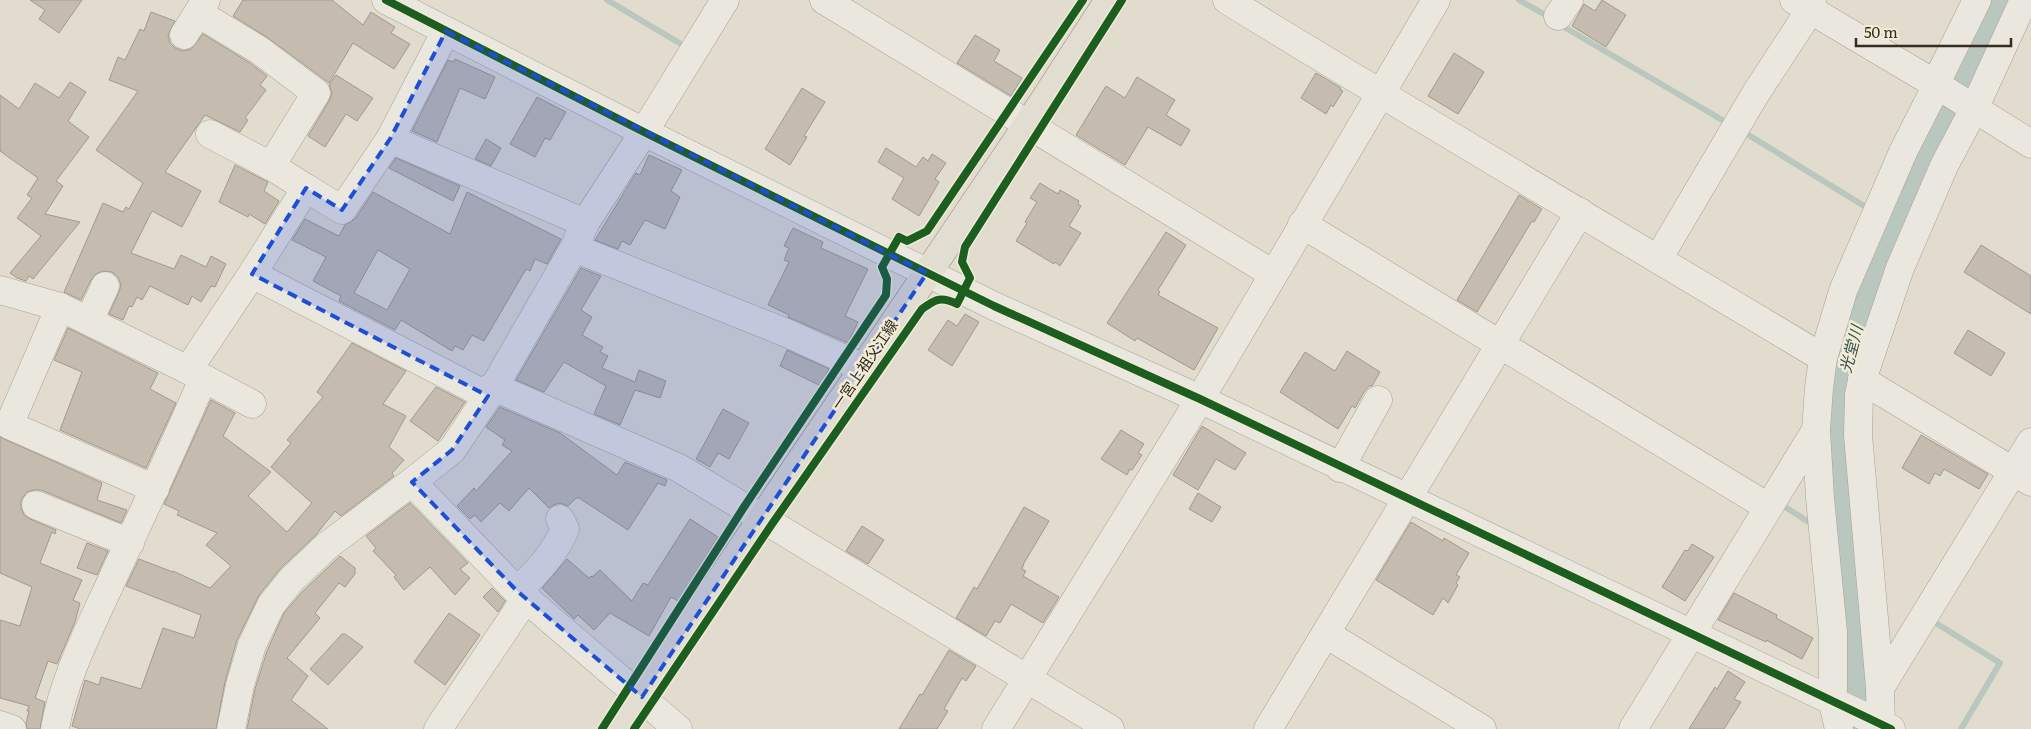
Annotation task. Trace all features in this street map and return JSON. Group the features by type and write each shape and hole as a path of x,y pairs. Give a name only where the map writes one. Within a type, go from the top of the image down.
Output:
{"main road":[{"name":"一宮上祖父江線","path":"620,729 864,368 1109,0"}],"street":[{"path":"386,0 644,132 994,306 1200,399 1340,468 1407,497 1692,633 1837,713 1883,726 1858,435 1859,395 1862,380 1900,268 1944,166 2024,0"},
{"path":"231,729 240,685 252,645 271,605 291,580 328,545 452,450 494,388 574,248 585,222 644,132 725,0"},
{"path":"824,0 1273,274"},
{"path":"1228,0 1379,94 1823,358"},
{"path":"996,729 1200,399 1436,0"},
{"path":"1837,713 1833,632 1816,430 1823,358 1843,291 1866,236 1903,152 1939,87 1939,77 1977,0"},
{"path":"1658,259 1756,93 1803,21 1805,3 2031,144"},
{"path":"196,16 259,50 316,93 271,166"},
{"path":"210,134 271,166 342,210 390,139 446,31"},
{"path":"390,139 585,222"},
{"path":"55,729 58,711 88,631 155,489 196,374 252,274 306,188"},
{"path":"1268,729 1580,212"},
{"path":"1302,224 1768,507"},
{"path":"574,248 789,334 864,368"},
{"path":"252,274 480,392 494,388 679,468 1026,680 1110,729"},
{"path":"89,321 105,286"},
{"path":"0,290 60,307 196,374 252,404"},
{"path":"60,307 9,425 155,489"},
{"path":"1862,380 2022,477"},
{"path":"1340,468 1378,400"},
{"path":"1633,729 1816,430"},
{"path":"1880,688 2022,477 2031,442"},
{"path":"412,482 521,594 678,729"},
{"path":"36,505 130,542"},
{"path":"438,729 521,594 561,539 565,529 560,519"},
{"path":"1326,634 1482,729"},
{"path":"0,724 12,729"}],"highlighted area":[{"path":"446,31 927,273 642,697 517,591 412,482 452,450 488,396 252,274 306,188 342,210 390,139"}],"building":[{"path":"30,0 82,0 59,33 39,19 45,10"},
{"path":"243,0 332,0 363,25 371,12 395,27 391,33 410,44 394,69 353,43 329,83 268,38 233,16"},
{"path":"1602,0 1626,15 1606,47 1572,26 1584,4 1595,11"},
{"path":"151,12 175,21 168,35 170,43 175,48 183,51 191,49 203,34 250,63 267,76 260,85 266,90 245,118 248,120 240,132 205,115 165,172 201,191 182,227 152,211 131,253 174,269 181,255 206,267 211,256 226,264 215,287 211,286 201,302 192,296 188,305 150,286 142,300 137,297 132,307 129,306 123,320 109,314 121,285 118,277 112,272 103,271 96,274 81,300 64,292 103,203 123,212 126,207 129,209 143,183 96,150 138,91 109,80 118,57 125,60 140,29 144,31"},
{"path":"975,35 1000,50 994,61 1022,78 1011,96 957,63"},
{"path":"1454,53 1484,72 1458,114 1428,96"},
{"path":"455,59 495,77 485,99 460,88 437,142 412,131 448,60 453,62"},
{"path":"1316,73 1343,91 1326,114 1301,98"},
{"path":"336,75 373,98 357,121 346,114 325,147 308,136 329,101 332,93 329,85"},
{"path":"1137,77 1175,100 1166,115 1190,130 1181,146 1148,127 1125,165 1076,135 1106,86 1125,98"},
{"path":"70,82 86,92 68,121 89,137 56,181 63,186 45,214 80,222 33,279 29,276 26,281 10,273 41,236 17,218 32,198 27,195 38,178 0,151 0,95 19,109 35,83 59,98"},
{"path":"802,88 825,102 804,136 807,137 790,165 765,149"},
{"path":"537,97 566,112 550,140 545,138 535,157 510,144"},
{"path":"486,139 501,148 491,166 475,159"},
{"path":"886,148 916,167 923,157 928,161 932,154 946,163 935,179 939,182 919,216 892,199 904,178 878,162"},
{"path":"649,155 682,170 671,191 680,197 665,229 645,220 630,245 622,241 618,249 595,240 636,173 640,175"},
{"path":"396,158 460,186 453,201 389,168"},
{"path":"235,165 268,182 264,191 279,201 265,224 249,214 248,217 219,202"},
{"path":"1040,183 1058,194 1060,190 1079,201 1078,204 1081,206 1069,226 1081,233 1060,266 1016,241 1037,202 1030,198"},
{"path":"373,192 450,234 467,192 561,239 547,264 535,259 530,271 526,269 484,341 472,335 463,350 455,346 452,351 401,320 395,330 339,301 341,296 313,281 326,257 292,240 305,219 339,236 345,225 355,219","holes":["378,250 410,269 387,310 354,293"]},
{"path":"1519,195 1542,209 1534,222 1532,221 1477,312 1457,300"},
{"path":"793,228 823,242 821,248 868,269 845,316 858,322 848,343 788,317 789,315 768,305 789,262 784,260 789,248 784,246"},
{"path":"1166,232 1186,245 1158,290 1160,292 1158,295 1218,328 1194,370 1137,338 1135,341 1107,323"},
{"path":"1981,245 2031,276 2031,314 1964,272"},
{"path":"581,268 601,276 581,310 592,317 582,335 603,347 600,352 608,356 602,368 635,382 639,370 666,381 660,398 635,390 620,425 594,414 606,386 564,362 544,392 516,380"},
{"path":"965,314 979,322 952,366 928,350 948,320 957,326"},
{"path":"68,328 158,373 150,389 176,403 146,468 60,430 82,372 54,360"},
{"path":"1968,330 2005,353 1991,376 1954,353"},
{"path":"352,343 406,371 383,404 406,416 389,447 404,460 392,473 394,476 341,516 335,511 315,536 280,569 259,595 237,640 225,682 216,729 80,729 72,726 85,680 99,685 101,677 141,689 163,628 194,638 201,615 126,586 139,559 173,571 210,588 231,566 206,545 217,533 177,515 179,511 164,504 211,400 235,413 223,436 271,472 248,496 287,532 312,503 271,467 291,443 287,440 323,397 317,392"},
{"path":"787,350 829,369 821,386 780,366"},
{"path":"1347,351 1380,372 1372,386 1369,386 1364,392 1355,408 1352,406 1338,429 1280,392 1305,352 1335,371"},
{"path":"436,387 465,402 438,441 410,421"},
{"path":"500,407 560,433 617,475 625,462 667,480 665,486 658,483 628,530 579,498 576,498 568,506 560,503 549,508 529,488 509,511 500,503 481,522 475,515 470,519 457,506 474,488 476,491 512,451 502,445 505,440 486,427"},
{"path":"723,409 749,423 729,459 718,453 710,467 696,459"},
{"path":"1202,426 1246,453 1235,470 1216,459 1198,490 1173,475"},
{"path":"1121,430 1144,444 1138,453 1142,455 1127,475 1101,459"},
{"path":"1921,435 1988,474 1979,489 1944,469 1940,476 1935,473 1929,484 1902,468"},
{"path":"0,437 102,483 97,500 127,510 121,523 41,490 27,492 21,500 21,508 24,515 56,530 55,534 52,532 40,563 82,580 73,600 80,603 75,622 57,664 48,661 35,698 45,702 40,729 27,729 26,723 29,711 27,711 29,706 0,698 0,620 20,626 32,587 0,573"},
{"path":"1198,493 1221,507 1212,522 1189,509"},
{"path":"410,503 468,563 460,569 470,578 455,595 430,567 404,590 394,577 396,575 373,551 376,548 366,536"},
{"path":"1024,507 1049,521 1024,563 1022,569 1026,571 1023,576 1059,597 1043,623 1011,604 1000,623 995,621 986,636 956,618 974,587 977,589"},
{"path":"690,519 718,537 678,601 671,597 649,636 610,613 594,630 578,615 574,619 542,588 567,559 589,578 600,570 632,601 643,583 648,585"},
{"path":"1411,522 1443,541 1444,538 1469,553 1456,575 1460,577 1456,583 1458,585 1448,603 1443,598 1433,615 1376,580"},
{"path":"862,526 884,540 868,564 846,551"},
{"path":"87,543 108,551 97,575 77,568"},
{"path":"1692,544 1714,557 1685,601 1662,587 1685,550 1688,551"},
{"path":"340,556 355,568 355,574 345,587 339,583 315,613 320,618 287,658 308,676 291,700 328,729 247,729 255,689 267,651 284,613 303,591"},
{"path":"492,588 505,601 498,612 483,597"},
{"path":"1734,593 1777,615 1776,618 1813,638 1802,659 1766,640 1766,642 1718,620"},
{"path":"449,613 480,635 445,685 414,662"},
{"path":"342,634 345,634 363,647 328,685 310,669"},
{"path":"949,650 976,666 966,681 962,678 944,709 948,711 937,729 899,729 920,694 922,695"},
{"path":"1728,671 1745,682 1734,699 1741,702 1724,729 1689,729 1715,687 1717,689"}],"waterway":[{"path":"607,0 686,47"},
{"path":"1519,0 1551,18"},
{"name":"光堂川","path":"1859,729 1842,489 1839,393 1848,350 1869,288 1911,185 1965,83 2004,0"},
{"path":"1559,24 1729,124"},
{"path":"1742,131 1869,209"},
{"path":"1782,505 1815,526"},
{"path":"1831,535 1845,543"},
{"path":"1936,623 2000,663 1961,729"}],"cycle path":[{"path":"386,0 644,132 994,306 1200,399 1891,729"},
{"path":"602,729 744,507 886,295 887,279 882,267 899,237 907,241 927,231 1083,0"},
{"path":"634,729 772,524 922,309 931,303 943,299 957,304 970,278 962,262 965,247 1122,0"}]}
